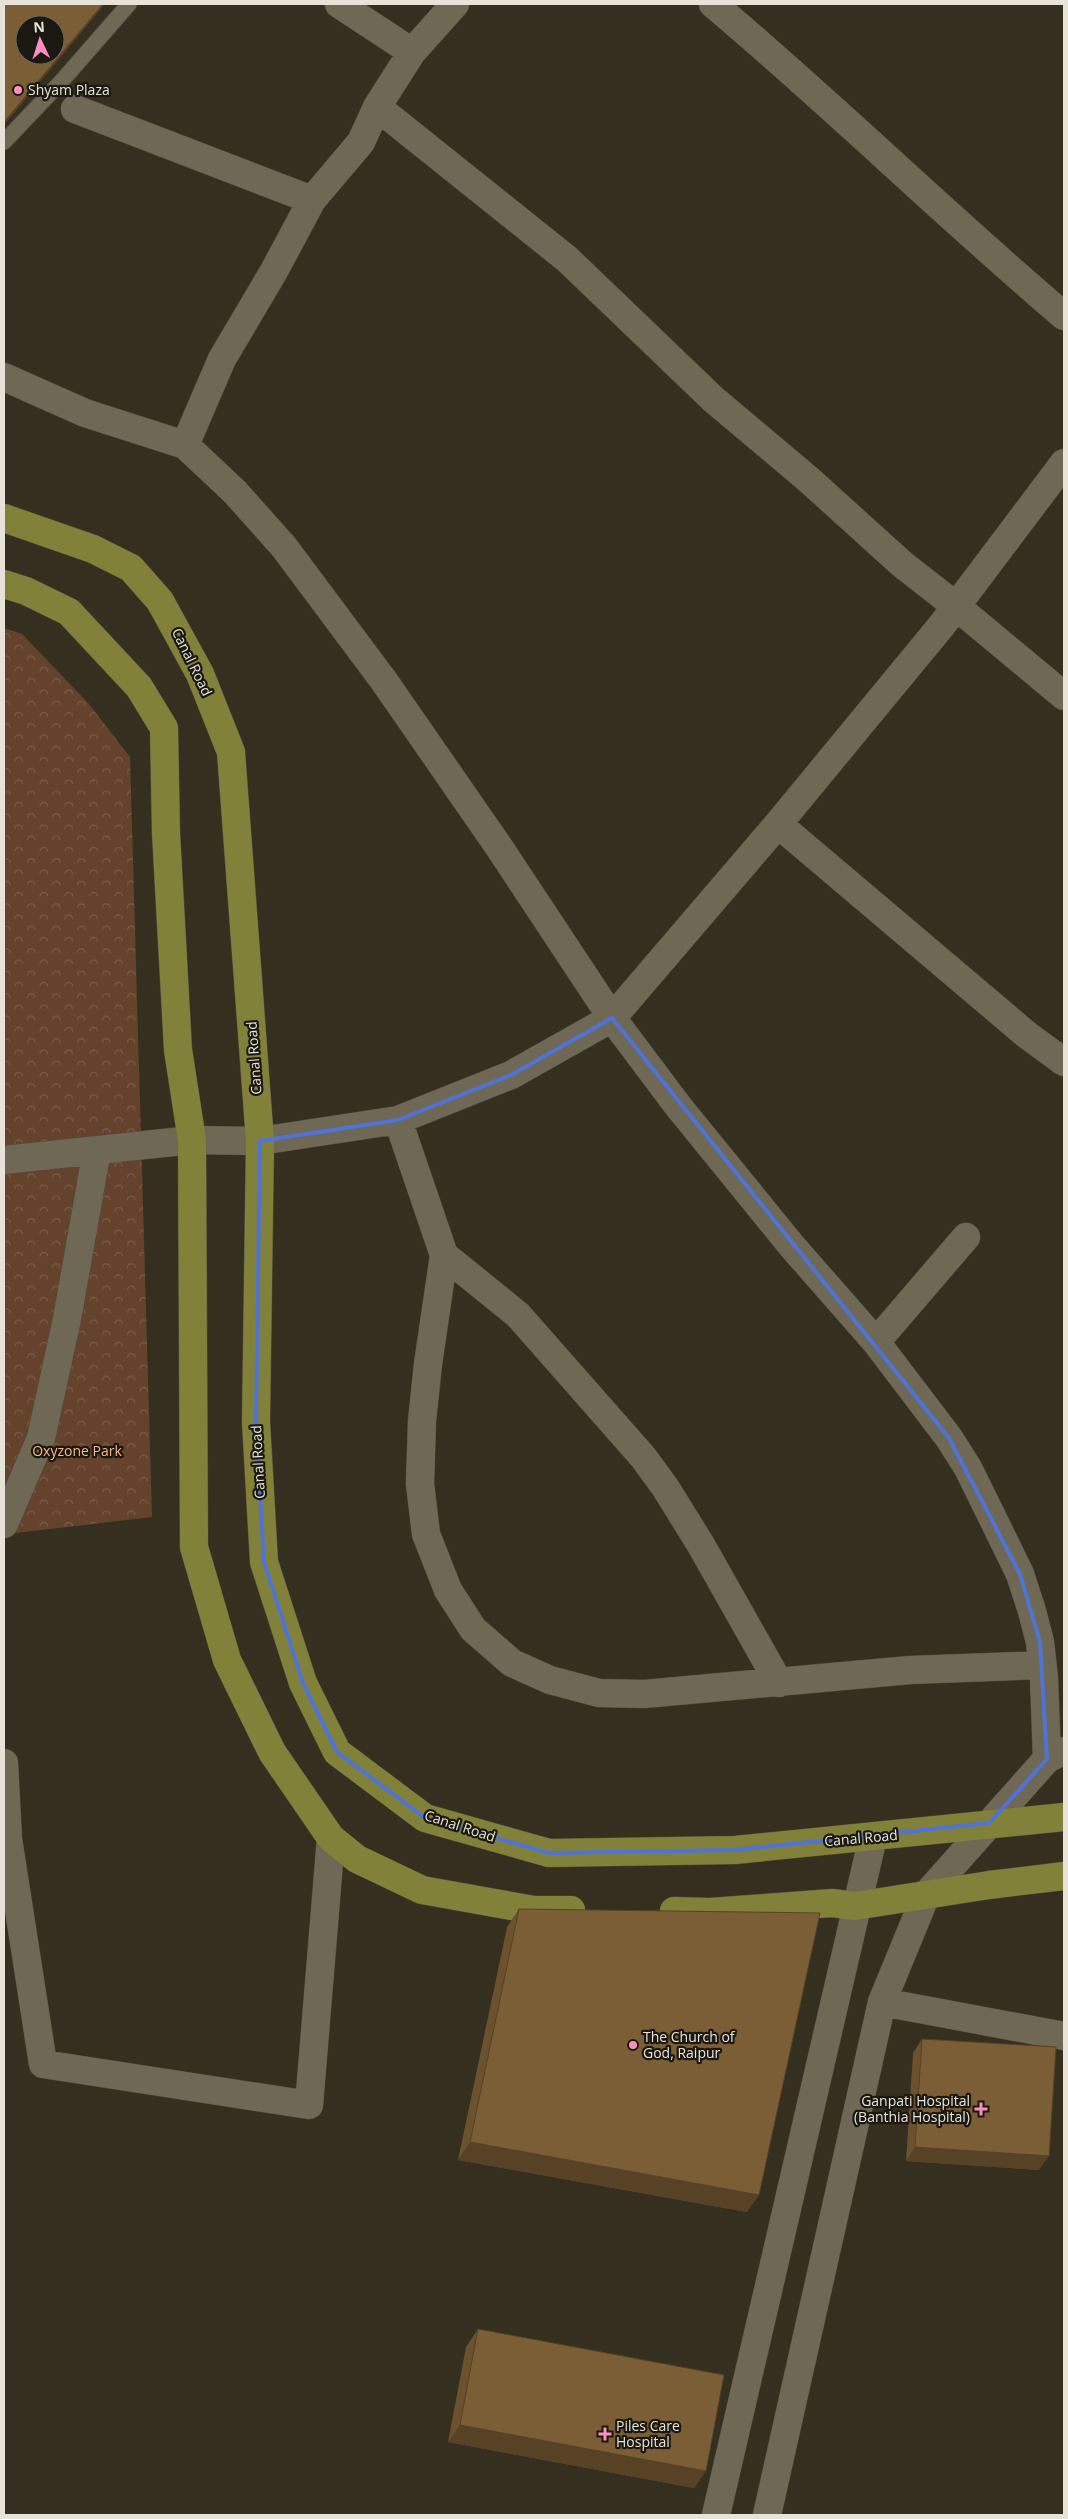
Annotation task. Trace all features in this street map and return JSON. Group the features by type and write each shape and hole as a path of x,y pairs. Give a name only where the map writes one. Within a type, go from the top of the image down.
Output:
{"main road":[{"name":"Canal Road","path":"4,518 93,548 131,568 160,601 200,674 231,752 260,1140 256,1422 264,1562 303,1683 337,1752 425,1818 549,1853 735,1850 872,1837 989,1823 1064,1817"},
{"path":"4,584 26,591 69,612 139,687 164,728 166,833 178,1050 192,1140 194,1547 227,1660 272,1752 331,1838 357,1859 422,1890 534,1910 593,1910"},
{"path":"651,1911 710,1912 832,1903 855,1906 1064,1876"}],"street":[{"path":"339,4 412,52"},
{"path":"185,445 222,359 274,271 312,200 361,142 377,107 412,52 455,4"},
{"path":"713,4 791,70 894,165 1064,316"},
{"path":"377,107 567,259 713,399 808,479 902,564 957,606 1064,696"},
{"path":"75,108 312,200"},
{"path":"4,377 85,413 185,445 235,492 284,547 384,681 494,839 612,1018 678,1106 785,1237 876,1342 949,1438 968,1468 1020,1574 1040,1642 1055,1755 989,1823 926,1895 882,2002 768,2515"},
{"path":"4,1160 192,1140 260,1140 398,1120 511,1075 612,1018 778,824 957,606 1064,463"},
{"path":"778,824 1027,1035 1064,1062"},
{"path":"398,1120 444,1255 428,1364 422,1421 420,1484 426,1534 448,1590 473,1630 512,1663 550,1680 599,1692 644,1694 910,1670 1042,1665"},
{"path":"4,1524 41,1438 67,1319 96,1150"},
{"path":"876,1342 966,1237"},
{"path":"444,1255 518,1315 643,1457 665,1486 696,1537 779,1683"},
{"path":"4,1763 8,1839 43,2064 309,2105 331,1838"},
{"path":"716,2515 872,1837"},
{"path":"882,2002 1064,2036"}],"lane":[{"path":"4,142 60,83 128,4"}],"highlighted area":[{"path":"612,1018 949,1438 1020,1574 1040,1642 1047,1759 989,1823 735,1850 549,1853 425,1818 337,1752 303,1683 264,1562 256,1422 260,1141 398,1120 511,1075"}],"green space":[{"name":"Oxyzone Park","path":"4,628 22,634 89,704 130,757 152,1517 16,1533 4,1533"}],"building":[{"name":"Shyam Plaza","path":"4,4 103,4 65,49 65,15 15,15 15,65 52,65 4,122"},
{"name":"The Church of God, Raipur","path":"519,1909 820,1913 759,2195 470,2142"},
{"path":"922,2039 1056,2047 1049,2156 915,2147"},
{"path":"478,2329 724,2375 706,2471 460,2425"}],"place":[{"name":"Shyam Plaza","path":"18,90"},
{"name":"The Church of God, Raipur","path":"633,2045"},
{"name":"Ganpati Hospital (Banthia Hospital)","path":"981,2109"},
{"name":"Piles Care Hospital","path":"605,2434"}]}
